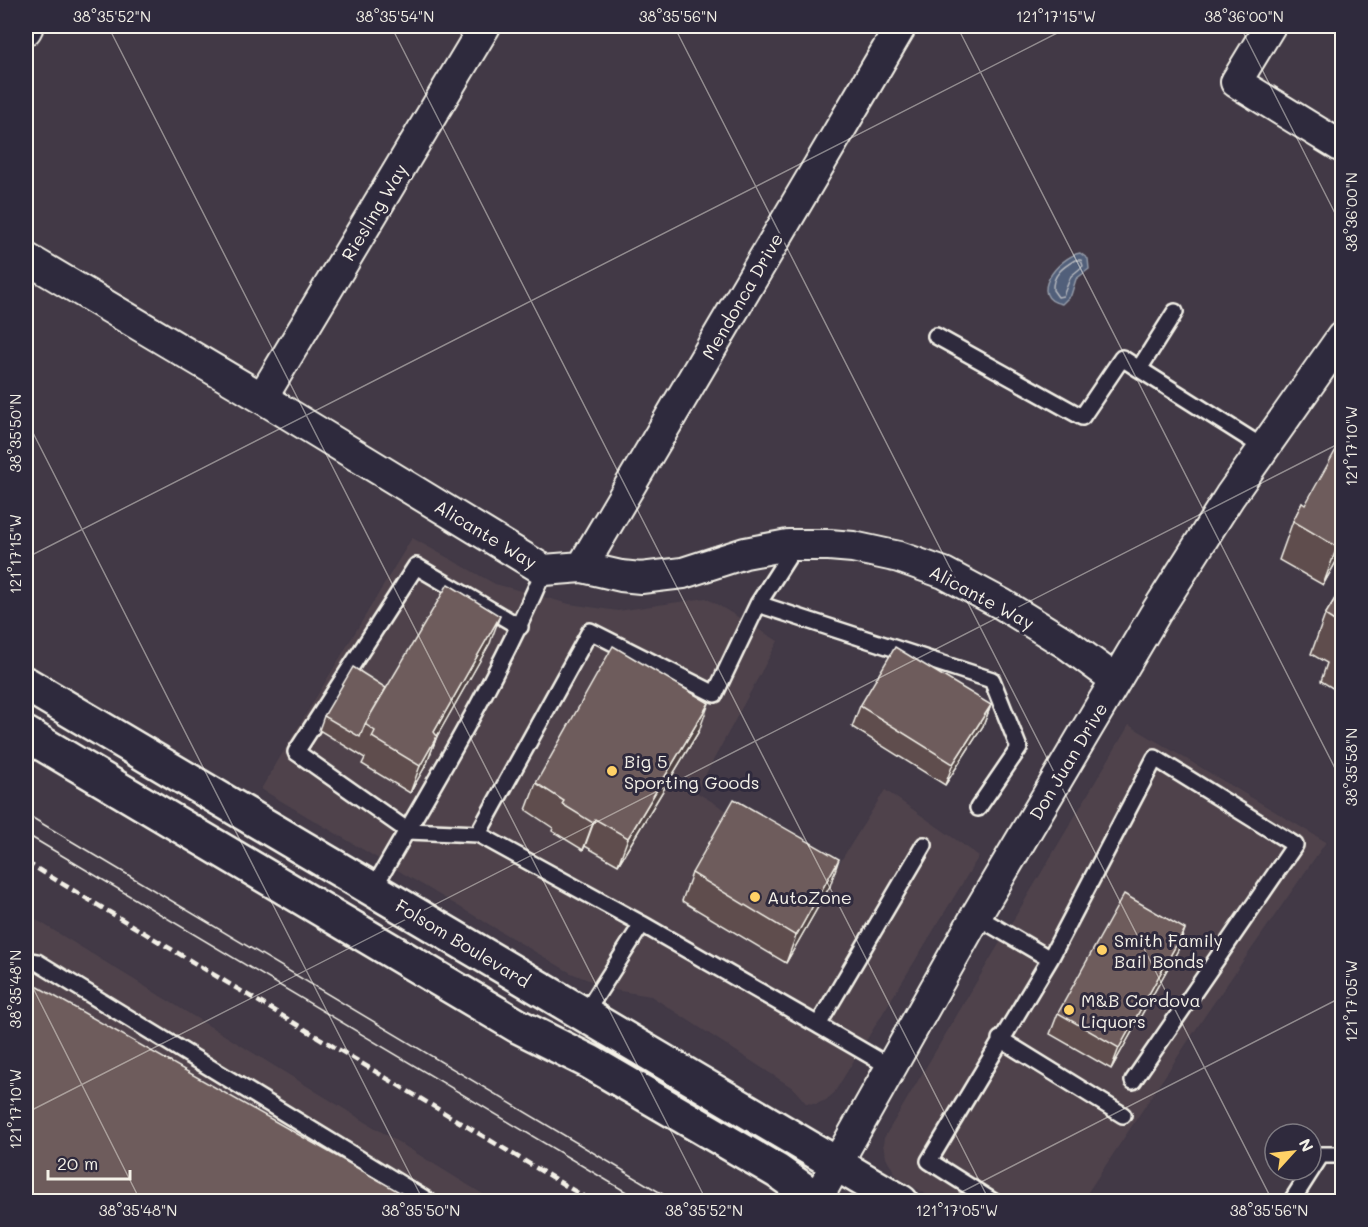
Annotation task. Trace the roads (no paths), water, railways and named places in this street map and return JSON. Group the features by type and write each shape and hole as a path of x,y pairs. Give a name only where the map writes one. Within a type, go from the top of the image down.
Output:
{"main road":[{"name":"Folsom Boulevard","path":"26,684 901,1202"},
{"path":"26,734 518,1026 590,1062 777,1172 819,1200"}],"street":[{"path":"26,30 28,26"},
{"name":"Riesling Way","path":"262,398 485,26"},
{"name":"Mendonca Drive","path":"582,567 901,26"},
{"path":"1270,26 1236,82 1342,147"},
{"name":"Alicante Way","path":"26,258 262,398 544,570 582,567 641,578 683,573 745,553 795,546 829,545 853,548 899,557 944,573 1002,604 1067,644 1116,680"},
{"name":"Don Juan Drive","path":"819,1200 836,1163 892,1068 976,916 1155,614 1223,506 1338,351"}],"lane":[{"path":"1139,369 1175,312"},
{"path":"936,336 1082,417 1122,358 1264,448"},
{"path":"478,834 590,631 715,694 758,604 795,546"},
{"path":"520,627 416,566 296,752 408,831 478,834 642,924 892,1068"},
{"path":"373,889 408,831 520,627 544,570"},
{"path":"758,604 992,680 1019,748 978,808"},
{"path":"994,1202 929,1161 1050,959 1155,758 1295,845 1133,1081"},
{"path":"818,1025 924,845"},
{"path":"976,916 1050,959"},
{"path":"584,1015 642,924"},
{"path":"26,960 37,962 430,1202"},
{"path":"1000,1039 1123,1115"},
{"path":"1291,1202 1321,1155 1342,1155"}],"water":[{"path":"1080,253 1088,259 1089,269 1076,279 1071,295 1062,304 1052,300 1047,294 1046,286 1050,277 1063,262"}],"tram line":[{"path":"26,814 676,1202"},
{"path":"26,834 643,1202"}],"railway":[{"path":"26,862 593,1202"}],"place":[{"name":"Big 5 Sporting Goods","path":"612,771"},
{"name":"AutoZone","path":"755,897"},
{"name":"Smith Family Bail Bonds","path":"1102,950"},
{"name":"M&B Cordova Liquors","path":"1069,1010"}]}
